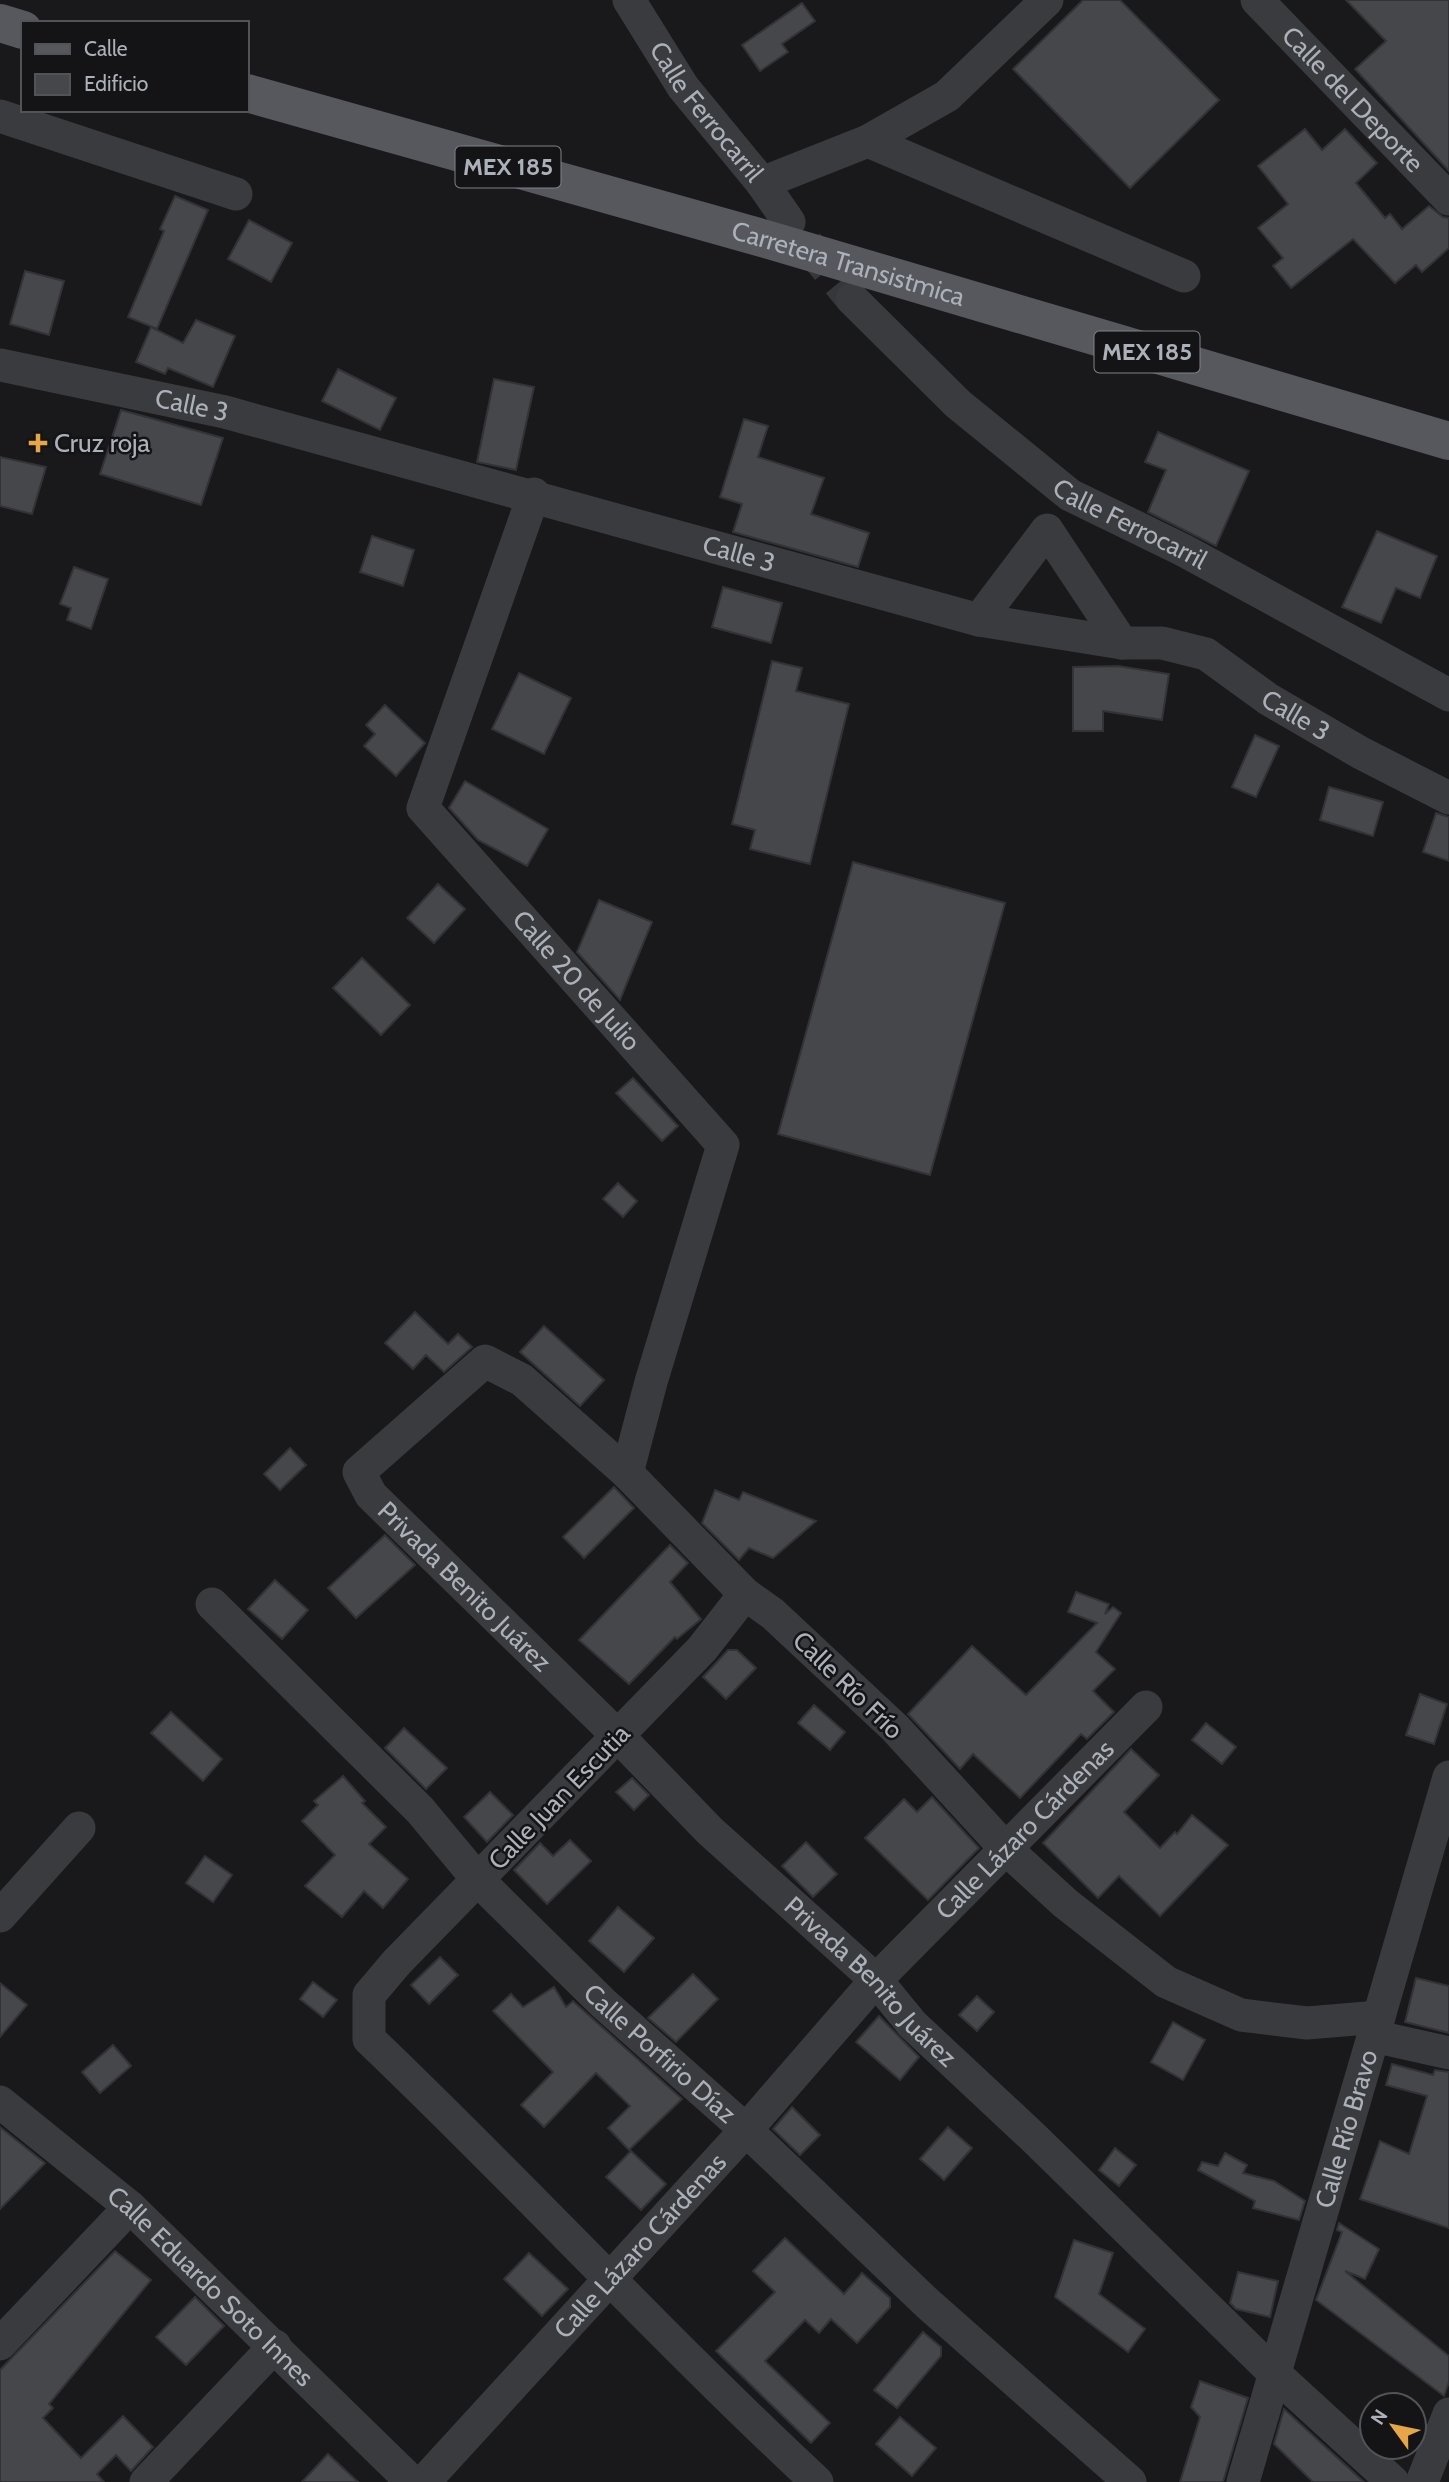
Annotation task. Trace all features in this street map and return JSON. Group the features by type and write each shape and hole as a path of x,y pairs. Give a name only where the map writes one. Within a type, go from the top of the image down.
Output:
{"main road":[{"path":"0,23 21,29"},
{"name":"Carretera Transistmica","path":"248,93 779,231 845,262 1449,441"}],"street":[{"name":"Calle Ferrocarril","path":"629,0 683,87 762,183 779,231"},
{"path":"762,183 868,141 947,96 1047,0"},
{"name":"Calle del Deporte","path":"1258,0 1449,199"},
{"path":"0,116 236,194"},
{"path":"868,141 1184,276"},
{"name":"Calle Ferrocarril","path":"852,299 958,404 1070,495 1183,550 1449,695"},
{"name":"Calle 3","path":"0,365 225,412 534,495 979,620 1122,643 1162,643 1206,654 1268,699 1361,753 1449,798"},
{"name":"Calle 20 de Julio","path":"534,495 423,808 723,1145 651,1382 627,1473"},
{"path":"979,620 1070,495"},
{"path":"1047,530 1122,643"},
{"name":"Calle Río Frío","path":"359,1472 485,1361 522,1380 627,1473 745,1594 773,1614 895,1728 1006,1849 1065,1903 1166,1982 1241,2015 1307,2023 1376,2027 1449,2053"},
{"name":"Privada Benito Juárez","path":"359,1472 371,1495 617,1735 710,1831 876,1980 912,2024 1034,2138 1275,2373 1393,2482"},
{"name":"Calle Juan Escutia","path":"609,2279 504,2170 369,2039 369,1995 397,1962 479,1881 702,1649 745,1594"},
{"name":"Calle Porfirio Díaz","path":"212,1604 420,1810 479,1881 603,2003 746,2130 927,2303 1130,2482"},
{"name":"Calle Lázaro Cárdenas","path":"425,2482 746,2130 876,1980 1146,1707"},
{"name":"Calle Río Bravo","path":"1242,2482 1447,1792"},
{"path":"0,1916 79,1828"},
{"name":"Calle Eduardo Soto Innes","path":"0,2102 130,2207 412,2482"},
{"path":"0,2344 130,2207"},
{"path":"609,2279 817,2482"},
{"path":"146,2482 275,2346"},
{"path":"1422,2482 1449,2414"}],"building":[{"path":"1083,0 1120,0 1219,100 1130,188 1013,69"},
{"path":"1346,0 1449,0 1449,171 1355,69 1386,41"},
{"path":"802,3 815,21 782,44 788,52 760,71 742,45"},
{"path":"1305,129 1322,150 1345,129 1377,163 1356,183 1385,218 1390,214 1402,229 1429,206 1443,217 1449,218 1449,248 1422,272 1416,265 1395,283 1353,239 1291,288 1273,266 1283,258 1258,228 1288,204 1258,166"},
{"path":"175,196 208,210 157,329 128,317 164,231 160,229"},
{"path":"249,220 292,243 271,282 228,259"},
{"path":"25,271 64,281 49,335 10,324"},
{"path":"196,320 235,336 213,387 168,368 165,374 136,362 151,327 183,343"},
{"path":"338,369 396,398 380,430 322,401"},
{"path":"494,379 534,387 516,470 477,462"},
{"path":"121,410 223,438 201,505 100,474"},
{"path":"744,419 768,426 758,457 824,478 811,514 869,533 858,567 733,532 742,504 720,497"},
{"path":"1158,432 1249,471 1216,546 1148,512 1166,470 1145,462"},
{"path":"0,457 46,467 32,514 0,506"},
{"path":"1377,531 1437,556 1420,598 1396,588 1381,623 1342,607"},
{"path":"372,536 414,550 403,586 360,572"},
{"path":"74,567 108,579 91,629 67,620 71,608 60,604"},
{"path":"723,587 782,603 771,643 712,627"},
{"path":"772,661 802,668 796,691 849,704 810,864 750,849 755,830 732,824"},
{"path":"1118,666 1169,674 1162,720 1103,711 1103,731 1073,731 1073,667"},
{"path":"519,673 571,698 544,754 492,729"},
{"path":"385,705 425,743 396,776 364,746 375,734 366,725"},
{"path":"1255,735 1279,746 1256,797 1232,787"},
{"path":"465,781 548,829 527,866 478,840 449,808"},
{"path":"1329,787 1383,802 1373,836 1320,820"},
{"path":"1436,813 1449,817 1449,861 1423,852"},
{"path":"853,862 1005,903 930,1175 778,1134"},
{"path":"438,884 465,909 434,943 407,918"},
{"path":"599,900 652,922 620,1000 577,952"},
{"path":"362,958 410,1005 381,1035 333,988"},
{"path":"633,1078 678,1126 662,1141 616,1093"},
{"path":"618,1183 637,1201 623,1217 603,1199"},
{"path":"415,1312 448,1344 458,1334 472,1347 444,1372 426,1355 413,1369 385,1343"},
{"path":"544,1326 604,1380 580,1406 520,1352"},
{"path":"290,1448 306,1465 280,1490 264,1474"},
{"path":"614,1487 634,1508 584,1558 563,1537"},
{"path":"715,1490 739,1500 743,1492 816,1521 773,1558 749,1548 739,1560 702,1523"},
{"path":"385,1535 415,1565 356,1618 328,1588"},
{"path":"670,1545 688,1563 670,1582 701,1619 677,1639 675,1637 629,1684 579,1640"},
{"path":"275,1580 308,1610 282,1639 248,1609"},
{"path":"1076,1592 1109,1604 1105,1614 1113,1607 1121,1613 1096,1652 1115,1669 1093,1691 1114,1712 1087,1739 1081,1734 1020,1798 973,1754 960,1769 908,1714 972,1646 1026,1695 1097,1623 1068,1612"},
{"path":"728,1650 737,1650 756,1668 726,1699 703,1677"},
{"path":"1420,1694 1447,1704 1434,1744 1406,1735"},
{"path":"814,1705 845,1732 830,1750 798,1723"},
{"path":"171,1712 222,1759 203,1781 151,1733"},
{"path":"1206,1723 1236,1747 1222,1764 1192,1740"},
{"path":"404,1728 447,1768 426,1789 385,1748"},
{"path":"1131,1749 1159,1775 1124,1812 1160,1848 1175,1832 1177,1834 1192,1815 1228,1845 1160,1916 1119,1876 1098,1898 1043,1843"},
{"path":"343,1776 365,1801 362,1803 386,1827 369,1844 408,1879 383,1908 364,1891 342,1917 305,1886 335,1855 302,1821 318,1805 314,1801"},
{"path":"632,1778 649,1795 634,1810 616,1792"},
{"path":"490,1792 513,1815 487,1842 464,1817"},
{"path":"932,1797 979,1848 928,1900 865,1838 904,1799 917,1812"},
{"path":"570,1840 591,1861 547,1904 514,1870 540,1843 553,1856"},
{"path":"806,1842 837,1874 813,1897 782,1866"},
{"path":"205,1856 232,1875 213,1902 186,1883"},
{"path":"618,1907 654,1938 624,1972 589,1941"},
{"path":"440,1957 458,1975 429,2004 411,1985"},
{"path":"693,1974 718,1999 676,2042 648,2018"},
{"path":"1416,1978 1449,1986 1449,2033 1405,2022"},
{"path":"313,1982 337,2000 323,2017 300,1999"},
{"path":"0,1983 27,2005 0,2037"},
{"path":"554,1987 566,2007 573,2001 682,2099 629,2150 608,2128 630,2106 596,2073 544,2127 521,2105 553,2072 493,2011 511,1994 523,2007"},
{"path":"977,1996 994,2012 977,2031 959,2015"},
{"path":"879,2016 919,2057 900,2080 856,2042"},
{"path":"1173,2022 1205,2040 1183,2080 1151,2062"},
{"path":"113,2045 131,2066 100,2093 82,2072"},
{"path":"1392,2064 1433,2075 1435,2070 1449,2072 1449,2228 1360,2199 1380,2141 1409,2154 1427,2096 1386,2085"},
{"path":"792,2107 820,2135 800,2155 773,2129"},
{"path":"0,2127 45,2163 0,2209"},
{"path":"948,2127 972,2148 944,2180 920,2159"},
{"path":"1115,2148 1136,2165 1119,2186 1099,2170"},
{"path":"631,2151 666,2184 641,2210 606,2177"},
{"path":"1225,2153 1247,2165 1243,2173 1274,2181 1305,2201 1299,2220 1253,2208 1255,2201 1198,2170 1202,2162 1218,2166"},
{"path":"1339,2223 1379,2249 1365,2279 1345,2271 1449,2356 1449,2382 1444,2396 1316,2300 1342,2232 1337,2230"},
{"path":"785,2238 844,2294 862,2273 890,2298 890,2307 857,2343 831,2319 819,2333 805,2320 765,2361 830,2423 811,2443 716,2351 775,2292 753,2271"},
{"path":"1074,2240 1113,2253 1099,2294 1145,2329 1128,2352 1055,2297"},
{"path":"115,2251 151,2280 49,2404 53,2408 43,2418 81,2458 123,2416 153,2447 131,2471 116,2455 97,2474 104,2482 0,2482 0,2370"},
{"path":"529,2253 568,2289 542,2316 504,2279"},
{"path":"1238,2272 1278,2281 1270,2317 1236,2309 1230,2303"},
{"path":"195,2297 224,2326 186,2365 156,2337"},
{"path":"923,2332 941,2347 941,2356 897,2408 874,2390"},
{"path":"1200,2381 1248,2398 1223,2482 1180,2482 1200,2417 1191,2407"},
{"path":"1284,2409 1364,2482 1313,2482 1274,2444"},
{"path":"900,2417 936,2448 912,2476 876,2444"},
{"path":"328,2454 358,2482 302,2482"}],"tunnel":[{"path":"807,244 852,299"}],"place":[{"name":"Cruz roja","path":"38,443"}]}
